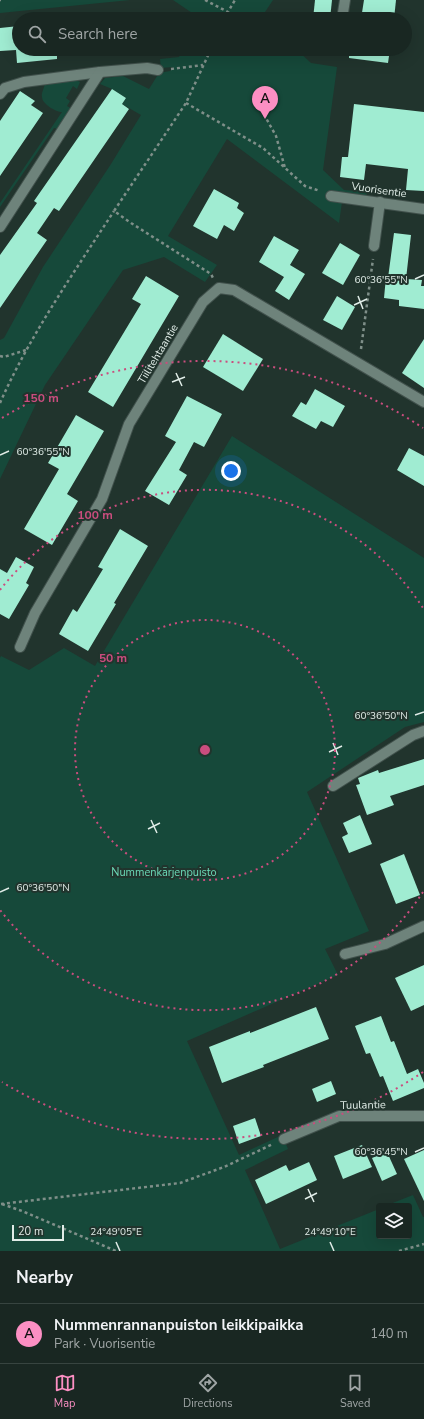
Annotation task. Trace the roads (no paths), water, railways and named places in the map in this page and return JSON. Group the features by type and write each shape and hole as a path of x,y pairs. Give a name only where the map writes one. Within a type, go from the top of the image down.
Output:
{"street":[{"path":"343,12 345,0"},
{"path":"0,94 5,88 24,82 100,72 147,68 158,70"},
{"path":"0,227 100,72"},
{"name":"Vuorisentie","path":"331,196 424,209"},
{"path":"374,246 380,202"},
{"name":"Tiilitehtaantie","path":"20,648 35,613 102,499 129,424 203,302 219,288 234,290 424,402"},
{"path":"333,786 413,736 424,731"},
{"path":"345,954 385,944 424,926"},
{"name":"Tuulantie","path":"284,1139 339,1116 424,1116"}],"place":[{"name":"Nummenrannanpuiston leikkipaikka","path":"265,119"}],"park label":[{"name":"Nummenkärjenpuisto","path":"164,872"}]}
